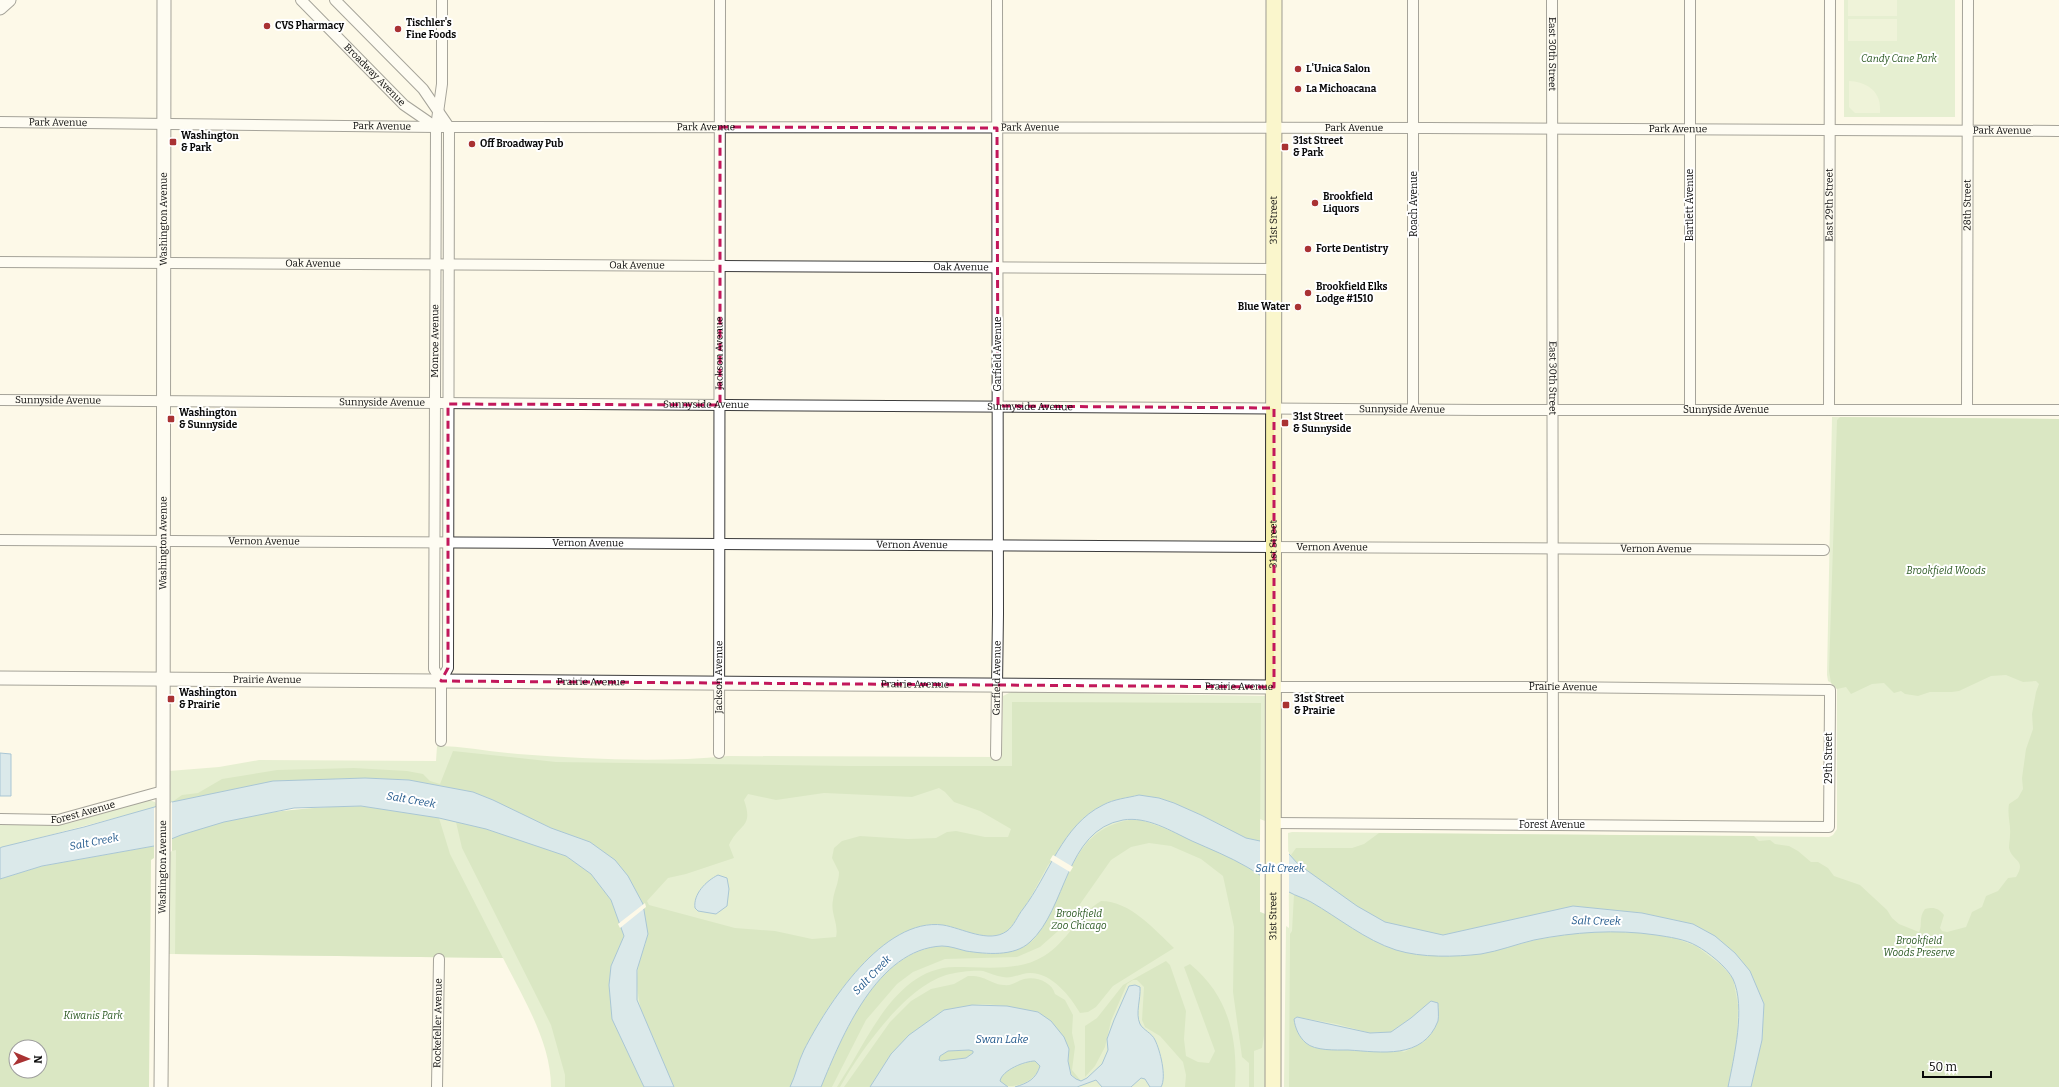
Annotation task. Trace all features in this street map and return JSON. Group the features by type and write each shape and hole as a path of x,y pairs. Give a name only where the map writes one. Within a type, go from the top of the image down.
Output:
{"main road":[{"name":"31st Street","path":"1273,1087 1274,0"}],"street":[{"path":"0,8 9,0"},
{"name":"Washington Avenue","path":"161,1087 164,679 164,0"},
{"name":"Broadway Avenue","path":"301,0 404,105 436,127"},
{"path":"335,0 424,89 449,127"},
{"name":"Monroe Avenue","path":"441,681 434,669 434,542 436,404 436,127 437,109 442,84 442,0"},
{"name":"Jackson Avenue","path":"719,754 720,0"},
{"name":"Garfield Avenue","path":"996,755 998,406 997,0"},
{"name":"Roach Avenue","path":"1413,0 1413,408"},
{"name":"East 30th Street","path":"1552,0 1553,825"},
{"name":"Bartlett Avenue","path":"1690,0 1690,409"},
{"name":"East 29th Street","path":"1829,410 1830,0"},
{"name":"28th Street","path":"1967,410 1968,0"},
{"name":"Park Avenue","path":"0,122 436,127 1274,129 1552,128 2059,131"},
{"name":"Monroe Avenue","path":"441,742 441,681 448,668 449,127"},
{"name":"Oak Avenue","path":"0,262 1274,269"},
{"name":"Sunnyside Avenue","path":"0,400 1552,410 2059,410"},
{"name":"Vernon Avenue","path":"0,540 1824,550"},
{"name":"Prairie Avenue","path":"0,678 1830,690"},
{"name":"29th Street","path":"1829,827 1830,690"},
{"name":"Forest Avenue","path":"0,819 58,820 163,791"},
{"name":"Forest Avenue","path":"1274,823 1829,827"},
{"name":"Rockefeller Avenue","path":"437,1087 439,959"}],"highlighted area":[{"path":"720,127 997,128 998,406 1274,408 1274,687 441,681 448,668 448,404 720,405"}],"green space":[{"name":"Candy Cane Park","path":"1844,0 1955,0 1955,117 1844,117"},
{"path":"1848,0 1897,0 1897,16 1848,16"},
{"path":"1848,19 1897,19 1897,41 1848,41"},
{"path":"1849,81 1862,83 1868,86 1876,94 1879,99 1880,113 1855,113 1849,107"},
{"name":"Brookfield Woods Preserve","path":"1832,417 2059,419 2059,1087 1284,1087 1286,926 1289,928 1288,833 1829,837 1833,835 1837,829 1837,689 1836,686 1828,681 1827,675"},
{"name":"Brookfield Woods","path":"1840,417 2059,419 2059,1087 1751,1087 1762,1040 1764,1004 1693,924 1642,913 1573,906 1443,935 1399,927 1374,918 1340,896 1298,864 1291,855 1296,848 1352,848 1364,844 1379,833 1754,836 1759,841 1770,840 1775,844 1789,846 1798,851 1811,862 1818,862 1828,868 1834,876 1860,885 1887,910 1892,918 1899,924 1919,932 1923,912 1925,909 1933,908 1938,909 1944,915 1940,928 1942,931 1947,932 1966,927 1972,912 1982,907 1986,896 1998,891 2008,878 2016,877 2019,871 2020,867 2018,861 2013,856 2009,848 2009,804 2018,798 2023,789 2022,778 2026,749 2033,729 2032,714 2039,684 2036,681 2023,682 2006,675 1991,676 1959,691 1930,692 1918,696 1905,694 1901,691 1894,693 1884,683 1872,684 1851,694 1846,687 1837,689 1831,683 1829,671 1837,420"},
{"name":"Brookfield Zoo Chicago","path":"1011,692 1266,696 1265,821 1260,819 1260,841 1244,865 1260,875 1260,912 1265,914 1266,1087 551,1087 550,1070 541,1037 527,1005 503,958 169,954 170,852 172,851 172,838 361,806 439,817 440,788 170,803 169,771 219,767 259,760 436,761 437,746 518,754 623,760 728,756 1002,757 1003,696"},
{"path":"1012,702 1261,703 1260,841 1246,838 1174,803 1138,795 1104,804 1048,865 1028,902 1009,930 1002,934 991,936 973,934 952,927 934,924 925,925 900,934 872,956 803,1052 797,1074 790,1087 674,1087 643,1017 639,999 637,981 639,962 646,943 590,842 551,828 473,792 409,780 365,778 274,781 172,802 182,795 198,793 222,779 277,770 354,768 407,771 423,774 430,781 440,784 453,751 556,762 849,766 1012,766","holes":["939,788 954,802 980,811 1011,829 1008,837 985,837 956,831 947,832 936,838 908,839 860,836 842,841 834,848 832,858 839,872 832,905 837,932 836,937 812,939 775,931 735,928 649,905 647,901 668,878 686,874 734,858 729,845 746,821 747,809 744,800 748,794 776,800 824,793 912,797"]},
{"path":"149,800 155,802 157,807 0,848 0,823 70,823"},
{"path":"361,806 439,818 450,854 503,958 175,954 176,850 172,851 172,838 218,823 265,813 313,808"},
{"path":"1137,819 1200,843 1260,875 1260,912 1265,914 1264,1036 1262,1048 1254,1051 1254,1087 1249,1087 1249,1063 1242,1057 1233,992 1234,927 1223,876 1201,859 1171,846 1149,843 1131,847 1111,860 1066,924 1040,947 1017,957 945,959 913,972 897,984 866,1020 832,1087 821,1087 851,1020 865,998 881,978 899,962 920,951 943,946 978,953 999,953 1012,950 1030,942 1037,935 1048,917 1071,868 1089,841 1101,831 1117,823"},
{"path":"456,822 486,829 566,856 591,874 611,900 624,936 611,966 609,985 612,1019 644,1087 565,1087 565,1075 551,1025 462,848"},
{"name":"Kiwanis Park","path":"154,846 154,858 151,860 149,1087 0,1087 0,879 42,866"},
{"path":"1294,894 1414,954 1482,954 1535,940 1584,932 1639,932 1674,938 1696,946 1721,965 1733,978 1738,1005 1737,1045 1728,1087 1289,1087 1290,934 1292,931","holes":["1297,1017 1337,1024 1370,1033 1391,1032 1411,1018 1438,1020 1424,1042 1404,1052"]},
{"path":"1101,901 1112,902 1132,911 1141,917 1174,948 1113,986 1096,1007 1088,1012 1080,1013 1060,987 1053,981 1038,974 1027,973 1013,977 1006,977 983,971 971,971 950,974 934,980 902,1004 887,1020 860,1055 840,1087 837,1087 881,1015 906,987 921,976 937,969 955,967 1001,968 1012,967 1034,961 1052,950 1093,907"},
{"path":"1166,961 1170,965 1186,1011 1184,1039 1186,1056 1198,1062 1209,1063 1215,1051 1184,967 1190,964 1203,976 1214,990 1222,1004 1228,1019 1235,1052 1235,1087 1185,1087 1186,1075 1183,1062 1160,1036 1145,1027 1142,1020 1144,987 1137,980 1133,980 1127,984 1111,1021 1105,1047 1095,1066 1085,1077 1085,1026 1097,1018 1123,985"},
{"path":"968,976 984,978 995,983 1007,985 1024,979 1033,978 1043,981 1051,986 1055,994 1065,1000 1073,1015 1072,1033 1075,1047 1072,1070 1081,1081 1073,1076 1069,1068 1069,1049 1039,1012 1005,1006 979,1004 962,1009 920,1030 910,1037 901,1044 886,1062 870,1087 844,1087 890,1022 911,1001 931,989 954,984"},
{"path":"948,1051 973,1051 973,1053 966,1058 939,1060 939,1056"},
{"path":"1031,1061 1038,1062 1040,1066 1035,1076 1031,1079 1021,1084 1010,1086 1004,1086 1000,1081 1009,1070"}],"water":[{"path":"0,753 11,754 11,796 0,796"},
{"name":"Salt Creek","path":"365,778 409,780 473,792 551,828 590,842 615,860 628,876 643,904 648,934 637,970 637,1000 674,1087 644,1087 612,1019 609,985 611,966 624,936 611,900 591,874 566,856 486,829 439,818 361,806 294,808 224,822 181,835 154,846 42,866 0,879 0,848 2,847 84,827 172,802 273,781"},
{"name":"Salt Creek","path":"1139,795 1159,798 1174,803 1246,838 1260,841 1289,854 1298,864 1357,906 1385,922 1443,935 1573,906 1642,913 1693,924 1715,936 1735,953 1750,971 1764,1004 1762,1040 1751,1087 1728,1087 1736,1047 1739,1018 1737,990 1733,979 1717,960 1692,944 1682,940 1641,933 1595,932 1534,940 1481,954 1460,956 1427,956 1406,953 1374,941 1311,902 1278,887 1227,856 1159,825 1132,819 1123,820 1104,827 1089,839 1078,854 1042,928 1030,942 1016,950 1000,953 974,952 942,946 919,951 899,962 881,978 865,998 851,1021 821,1087 790,1087 804,1050 827,1010 842,989 879,949 899,935 921,926 943,925 984,936 1000,935 1007,931 1032,896 1057,852 1077,825 1089,814 1107,803"},
{"path":"718,875 727,878 729,889 727,906 716,914 698,911 695,908 695,903 698,893 705,884"},
{"name":"Swan Lake","path":"1135,985 1140,987 1138,1011 1139,1020 1141,1026 1154,1038 1159,1050 1163,1070 1163,1083 1161,1087 1150,1087 1145,1079 1141,1078 1131,1087 1102,1087 1096,1080 1077,1087 1015,1087 1028,1082 1036,1074 1040,1066 1035,1061 1031,1061 1020,1064 1005,1073 1000,1081 1008,1087 870,1087 891,1054 909,1035 944,1010 972,1005 1007,1006 1038,1012 1051,1021 1064,1037 1069,1049 1068,1061 1071,1075 1081,1081 1087,1078 1102,1064 1108,1050 1107,1039 1129,986","holes":["948,1051 973,1051 973,1053 966,1058 939,1060 940,1056"]},
{"path":"1431,1001 1438,1003 1438,1021 1431,1034 1412,1048 1400,1051 1374,1052 1326,1050 1310,1046 1299,1035 1294,1019 1297,1017 1370,1033 1391,1032"}],"pier":[{"path":"172,802 172,841 154,848 154,808"},
{"path":"1260,839 1289,852 1289,895 1260,878"},
{"path":"1053,855 1073,867 1070,872 1050,860"},
{"path":"645,903 646,907 620,928 618,924"}],"place":[{"name":"CVS Pharmacy","path":"267,26"},
{"name":"Tischler's Fine Foods","path":"398,29"},
{"name":"L'Unica Salon","path":"1298,69"},
{"name":"La Michoacana","path":"1298,89"},
{"name":"Washington & Park","path":"173,142"},
{"name":"Off Broadway Pub","path":"472,144"},
{"name":"31st Street & Park","path":"1285,147"},
{"name":"Brookfield Liquors","path":"1315,203"},
{"name":"Forte Dentistry","path":"1308,249"},
{"name":"Brookfield Elks Lodge #1510","path":"1308,293"},
{"name":"Blue Water","path":"1298,307"},
{"name":"Washington & Sunnyside","path":"171,419"},
{"name":"31st Street & Sunnyside","path":"1285,423"},
{"name":"Washington & Prairie","path":"171,699"},
{"name":"31st Street & Prairie","path":"1286,705"}]}
